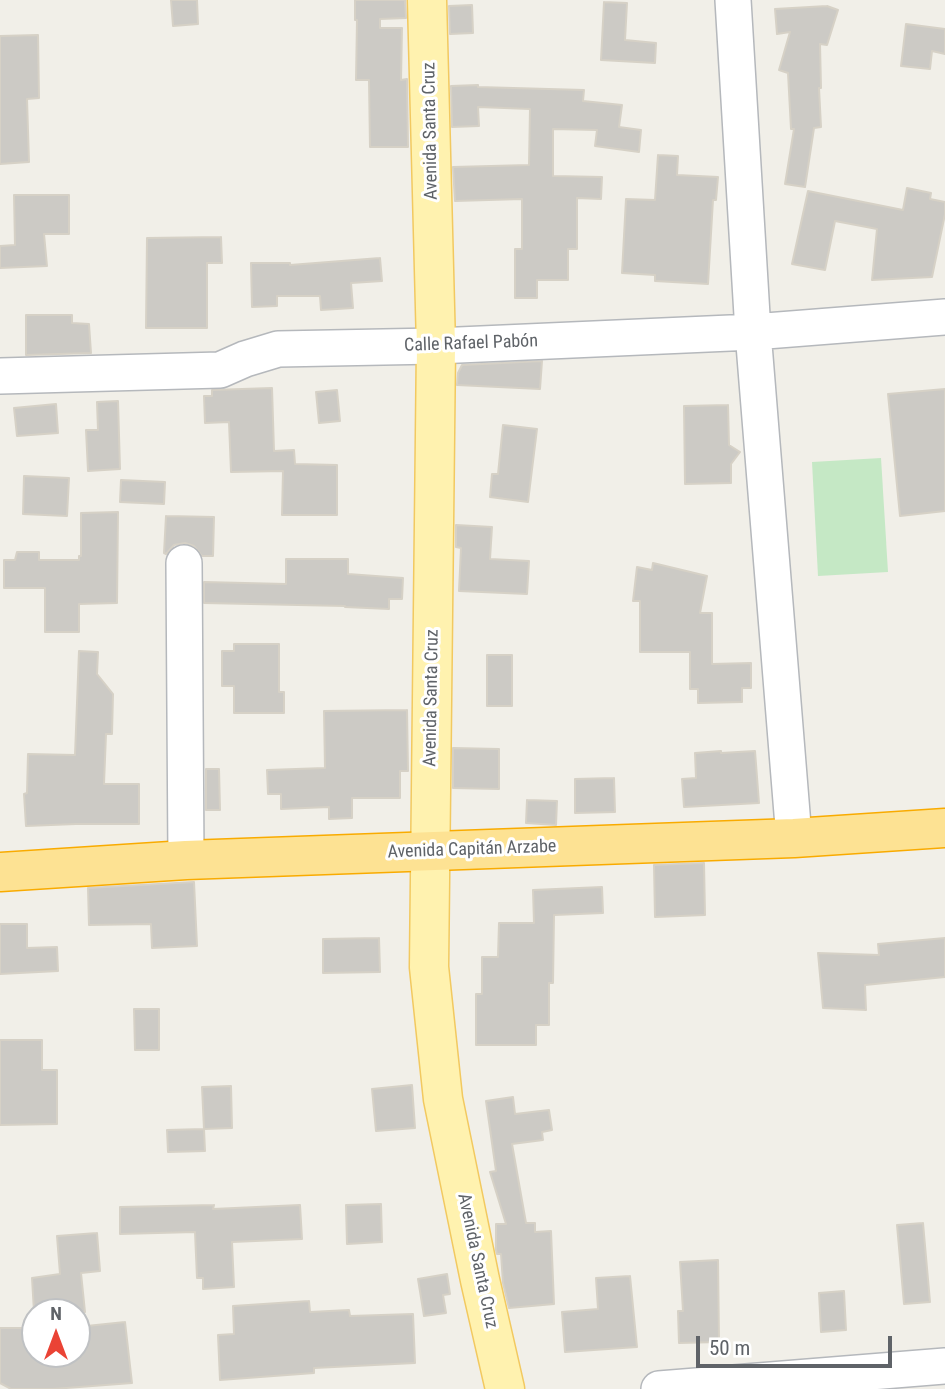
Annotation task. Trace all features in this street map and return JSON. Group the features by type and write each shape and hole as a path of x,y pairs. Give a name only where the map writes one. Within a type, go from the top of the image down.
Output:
{"highway":[{"name":"Avenida Capitán Arzabe","path":"0,872 186,860 794,838 945,828"}],"main road":[{"name":"Avenida Santa Cruz","path":"428,0 436,346 429,967 443,1099 505,1389"}],"street":[{"path":"733,0 753,332 794,838"},
{"name":"Calle Rafael Pabón","path":"0,376 220,370 278,349 436,346 753,332 945,317"},
{"path":"184,564 186,860"},
{"path":"659,1389 945,1366"}],"green space":[{"path":"881,458 888,572 818,576 812,462"}],"building":[{"path":"171,0 197,0 198,24 173,26"},
{"path":"355,0 405,0 406,18 380,19 380,28 402,28 401,80 407,79 408,147 370,147 369,80 356,80"},
{"path":"604,2 627,3 625,40 656,43 655,63 601,60"},
{"path":"472,5 473,33 450,34 449,6"},
{"path":"827,6 838,10 827,45 820,44 821,127 814,128 805,187 785,184 794,129 791,129 788,73 779,70 790,32 777,34 775,9"},
{"path":"906,24 945,29 945,54 932,51 930,69 901,66"},
{"path":"38,35 39,98 27,99 29,162 0,164 0,36"},
{"path":"451,86 584,90 583,101 622,105 619,127 641,130 639,152 595,146 597,130 553,129 553,176 602,177 601,199 577,198 577,249 568,249 568,280 537,280 537,298 515,298 515,249 522,249 522,199 455,201 453,167 529,165 530,109 478,107 479,126 452,127"},
{"path":"658,155 678,156 677,175 718,177 716,200 713,200 708,284 655,281 655,275 622,273 626,199 655,200"},
{"path":"907,188 931,193 930,199 945,202 932,277 872,280 877,229 835,221 825,270 792,264 808,191 903,210"},
{"path":"14,195 69,195 69,234 44,234 47,266 0,268 0,246 15,245"},
{"path":"221,237 222,263 207,263 207,328 146,328 147,238"},
{"path":"380,258 382,281 351,283 353,308 321,310 320,296 277,296 277,306 252,307 251,263 290,265"},
{"path":"26,315 72,315 72,323 89,324 91,353 26,355"},
{"path":"542,361 540,389 457,385 462,365"},
{"path":"272,388 274,451 294,450 295,464 337,465 337,515 282,515 283,471 231,472 229,422 205,423 204,396 212,396 212,390"},
{"path":"945,389 945,511 900,516 888,394"},
{"path":"337,390 340,421 319,423 316,392"},
{"path":"118,401 120,469 88,471 86,430 98,430 97,402"},
{"path":"56,404 58,433 17,436 14,408"},
{"path":"728,405 729,445 740,452 731,464 731,483 685,484 684,406"},
{"path":"503,425 537,429 528,502 490,497 492,474 498,474"},
{"path":"24,476 69,478 67,516 23,514"},
{"path":"121,480 165,482 164,504 120,502"},
{"path":"118,512 117,603 79,604 79,632 45,632 45,588 4,588 4,560 15,560 17,552 39,552 39,560 79,560 81,513"},
{"path":"166,516 214,517 213,556 202,556 194,546 185,543 174,545 164,553"},
{"path":"456,525 492,527 490,559 529,561 527,594 459,591 461,548 456,547"},
{"path":"286,559 348,559 348,574 403,578 402,599 389,599 389,609 204,603 204,582 286,584"},
{"path":"653,563 707,576 700,613 712,613 712,664 751,663 751,688 742,688 742,702 698,703 698,689 690,689 690,652 640,652 640,601 633,601 637,567 652,570"},
{"path":"234,644 279,644 279,692 284,692 284,713 234,713 234,686 222,686 222,651 234,651"},
{"path":"79,651 98,652 97,674 113,694 112,734 106,734 104,784 139,784 139,824 26,826 24,794 27,793 28,754 75,755"},
{"path":"487,655 512,655 512,706 487,706"},
{"path":"407,710 408,771 400,771 400,798 352,798 352,818 329,819 329,807 281,809 281,794 268,794 267,770 325,768 324,711"},
{"path":"453,748 499,749 499,789 453,788"},
{"path":"755,751 759,803 684,807 682,779 696,778 695,753"},
{"path":"206,769 219,769 220,810 206,810"},
{"path":"614,778 615,812 575,813 575,779"},
{"path":"527,800 557,801 556,825 526,823"},
{"path":"704,863 705,915 655,917 654,865"},
{"path":"194,882 197,946 152,948 151,924 89,925 88,888"},
{"path":"602,887 603,913 554,915 549,1025 536,1025 536,1045 476,1045 476,994 482,994 482,957 498,957 499,923 534,923 533,890"},
{"path":"0,924 27,924 27,948 57,947 58,971 0,974"},
{"path":"379,938 380,972 323,973 323,939"},
{"path":"945,938 945,977 865,985 866,1010 823,1008 818,953 879,955 878,944"},
{"path":"134,1009 159,1009 159,1050 135,1050"},
{"path":"0,1040 42,1040 42,1070 57,1070 57,1124 0,1125"},
{"path":"412,1085 415,1128 376,1131 372,1089"},
{"path":"231,1086 232,1128 204,1129 202,1087"},
{"path":"513,1097 515,1114 549,1110 552,1130 542,1132 543,1140 512,1144 526,1223 535,1223 535,1232 551,1231 554,1304 509,1308 503,1283 501,1254 497,1254 496,1250 496,1224 506,1224 490,1172 496,1171 486,1101"},
{"path":"204,1129 205,1151 168,1152 167,1130"},
{"path":"381,1204 382,1242 347,1244 346,1205"},
{"path":"214,1205 213,1209 300,1205 302,1239 232,1242 234,1287 203,1289 203,1278 197,1278 195,1232 120,1234 120,1207"},
{"path":"923,1223 930,1302 904,1304 897,1225"},
{"path":"97,1233 100,1271 81,1273 84,1298 33,1298 32,1278 60,1274 57,1236"},
{"path":"718,1260 719,1342 679,1343 678,1311 683,1311 680,1262"},
{"path":"447,1274 450,1294 443,1295 446,1313 424,1316 418,1279"},
{"path":"630,1276 637,1347 565,1352 562,1312 598,1309 596,1278"},
{"path":"844,1291 846,1330 821,1332 819,1293"},
{"path":"309,1301 310,1312 349,1310 350,1316 413,1314 415,1363 314,1368 314,1373 220,1380 218,1335 234,1334 233,1306"},
{"path":"125,1322 132,1383 11,1389 0,1383 0,1328 21,1328 21,1368 91,1368 91,1326"}]}
